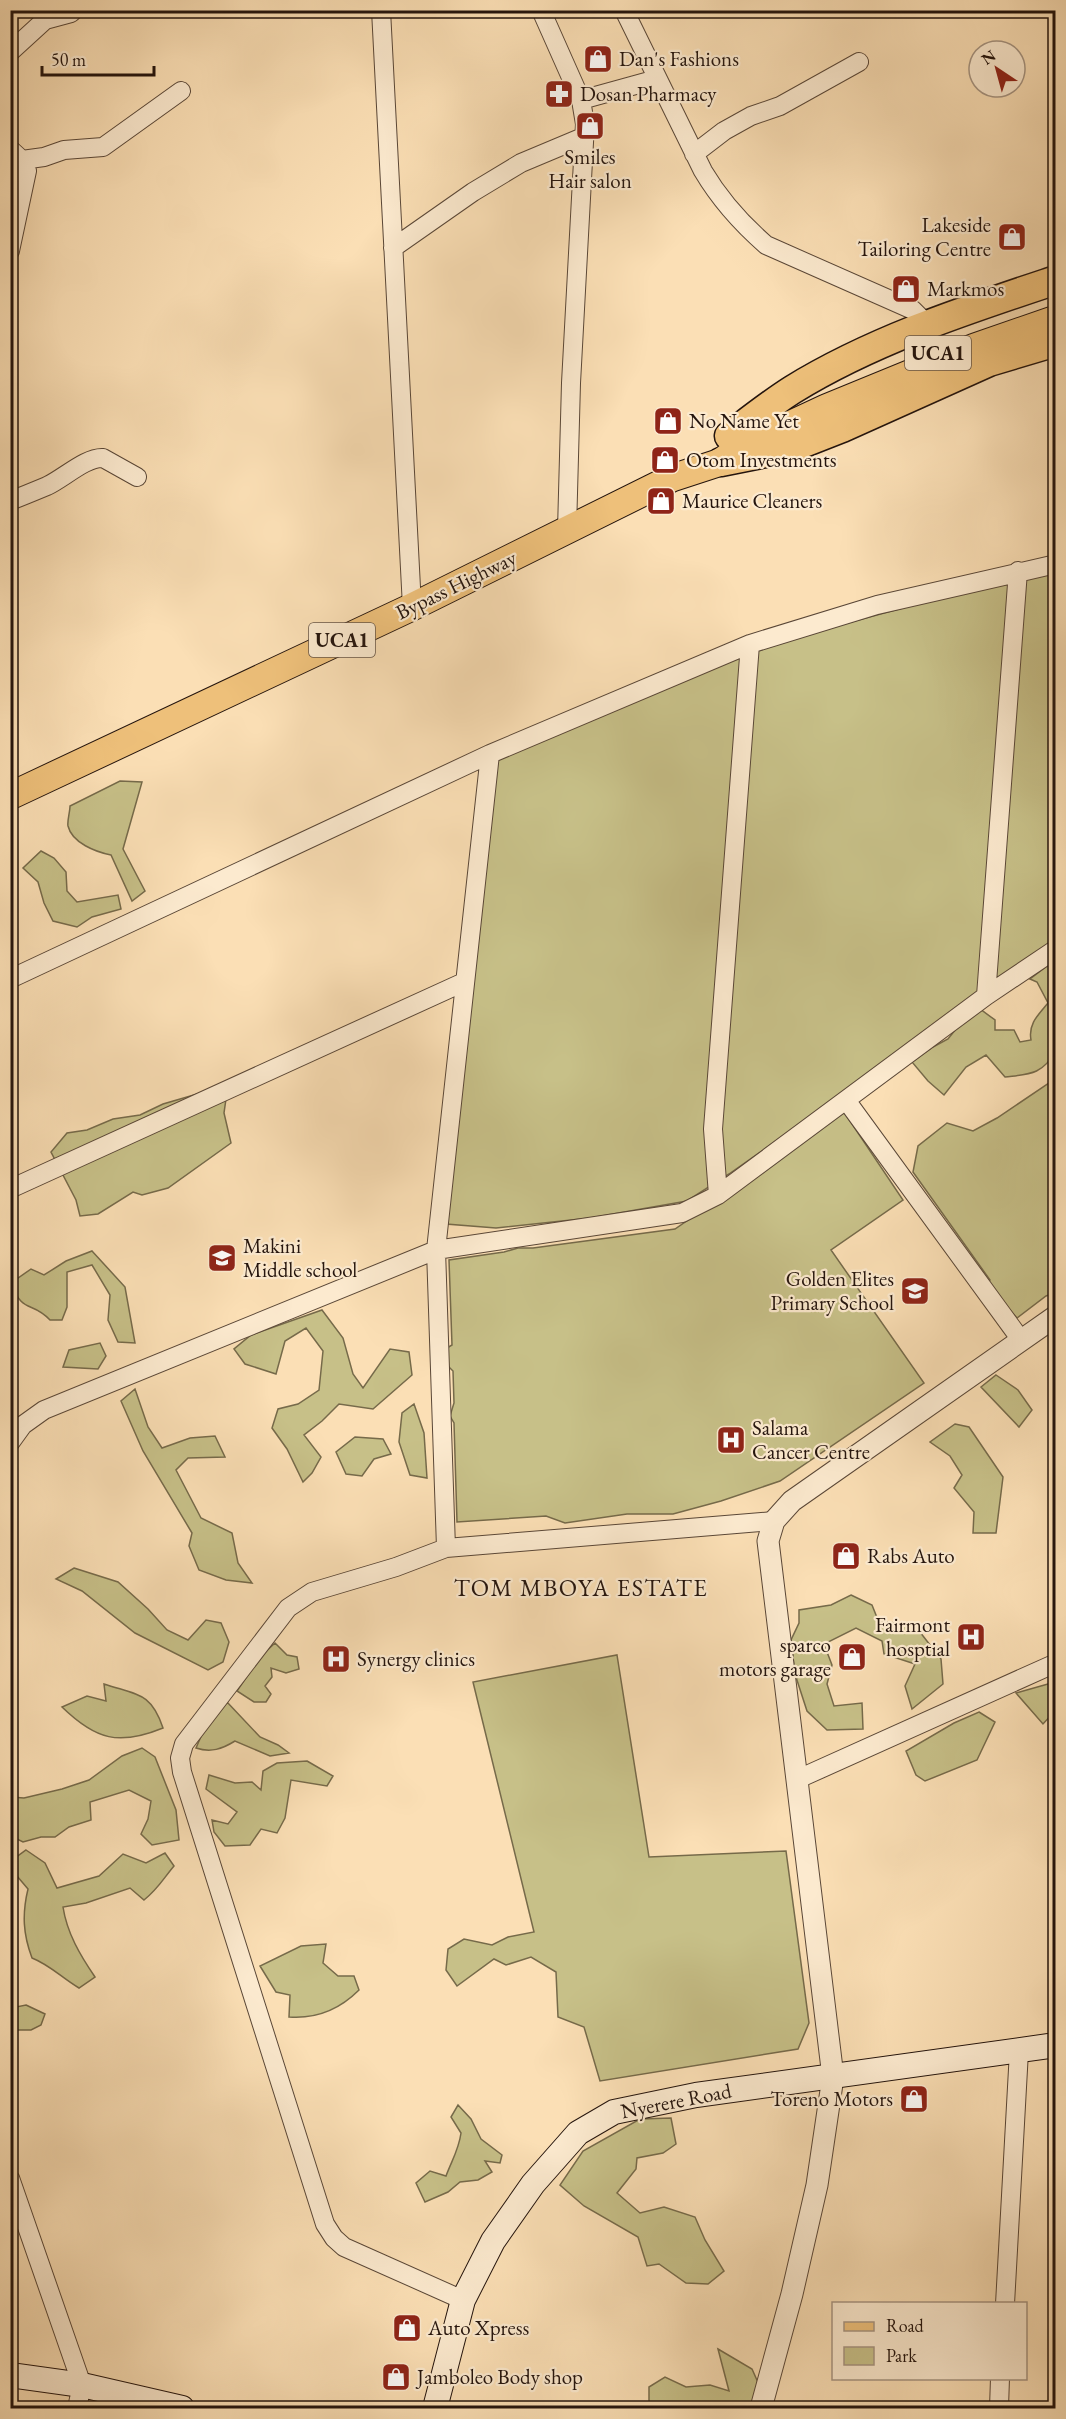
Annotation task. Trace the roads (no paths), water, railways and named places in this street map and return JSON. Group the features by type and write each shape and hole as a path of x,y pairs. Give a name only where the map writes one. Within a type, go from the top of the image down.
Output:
{"highway":[{"path":"725,449 771,404 819,374 927,324 1056,280"},
{"path":"725,449 791,448 842,428 989,362 1056,342"}],"main road":[{"name":"Bypass Highway","path":"824,404 846,387 1056,308"},
{"name":"Bypass Highway","path":"10,796 411,607 672,478 725,449 738,449 824,404 1056,319"},
{"name":"Nyerere Road","path":"435,2409 463,2300 493,2241 533,2184 578,2133 614,2112 696,2095 1056,2045"},
{"path":"10,2375 80,2397 182,2409"}],"street":[{"path":"10,52 45,20 74,10"},
{"path":"381,10 411,607"},
{"path":"541,10 581,100 585,124 571,383 567,530"},
{"path":"624,10 711,185 753,234 766,245 913,310 927,324"},
{"path":"694,154 733,126 751,116 780,106 859,62"},
{"path":"581,100 657,79"},
{"path":"16,154 44,157 64,150 103,147 181,91"},
{"path":"393,248 473,192 521,164 583,137"},
{"path":"10,251 26,178 26,166 16,154"},
{"path":"10,501 54,483 89,460 97,458 103,458 137,477"},
{"path":"10,979 490,754 750,644 877,605 1056,564"},
{"path":"986,996 1018,571"},
{"path":"718,1195 713,1129 750,644"},
{"path":"446,1548 436,1250 490,754"},
{"path":"10,1443 23,1425 44,1410 436,1250 682,1213 718,1195 986,996 1056,949"},
{"path":"10,1189 464,982"},
{"path":"846,1100 1021,1340"},
{"path":"761,2409 792,2294 817,2185 833,2077 768,1541 774,1521 792,1501 1056,1316"},
{"path":"463,2300 344,2247 334,2238 325,2224 182,1772 180,1758 184,1744 288,1608 312,1592 396,1567 446,1548 774,1521"},
{"path":"798,1779 1056,1663"},
{"path":"1005,2302 1019,2050"},
{"path":"10,2178 80,2397"},
{"path":"999,2409 1000,2380"}],"place":[{"name":"Dan's Fashions","path":"598,59"},
{"name":"Dosan Pharmacy","path":"559,94"},
{"name":"Smiles Hair salon","path":"590,126"},
{"name":"Lakeside Tailoring Centre","path":"1012,237"},
{"name":"Markmos","path":"906,289"},
{"name":"No Name Yet","path":"668,421"},
{"name":"Otom Investments","path":"665,460"},
{"name":"Maurice Cleaners","path":"661,501"},
{"name":"Makini Middle school","path":"222,1258"},
{"name":"Golden Elites Primary School","path":"915,1291"},
{"name":"Salama Cancer Centre","path":"731,1440"},
{"name":"Rabs Auto","path":"846,1556"},
{"name":"Fairmont hosptial","path":"971,1637"},
{"name":"sparco motors garage","path":"852,1657"},
{"name":"Synergy clinics","path":"336,1659"},
{"name":"Toreno Motors","path":"914,2099"},
{"name":"Auto Xpress","path":"407,2328"},
{"name":"Jamboleo Body shop","path":"396,2377"}],"district":[{"name":"TOM MBOYA ESTATE","path":"581,1588"}]}
